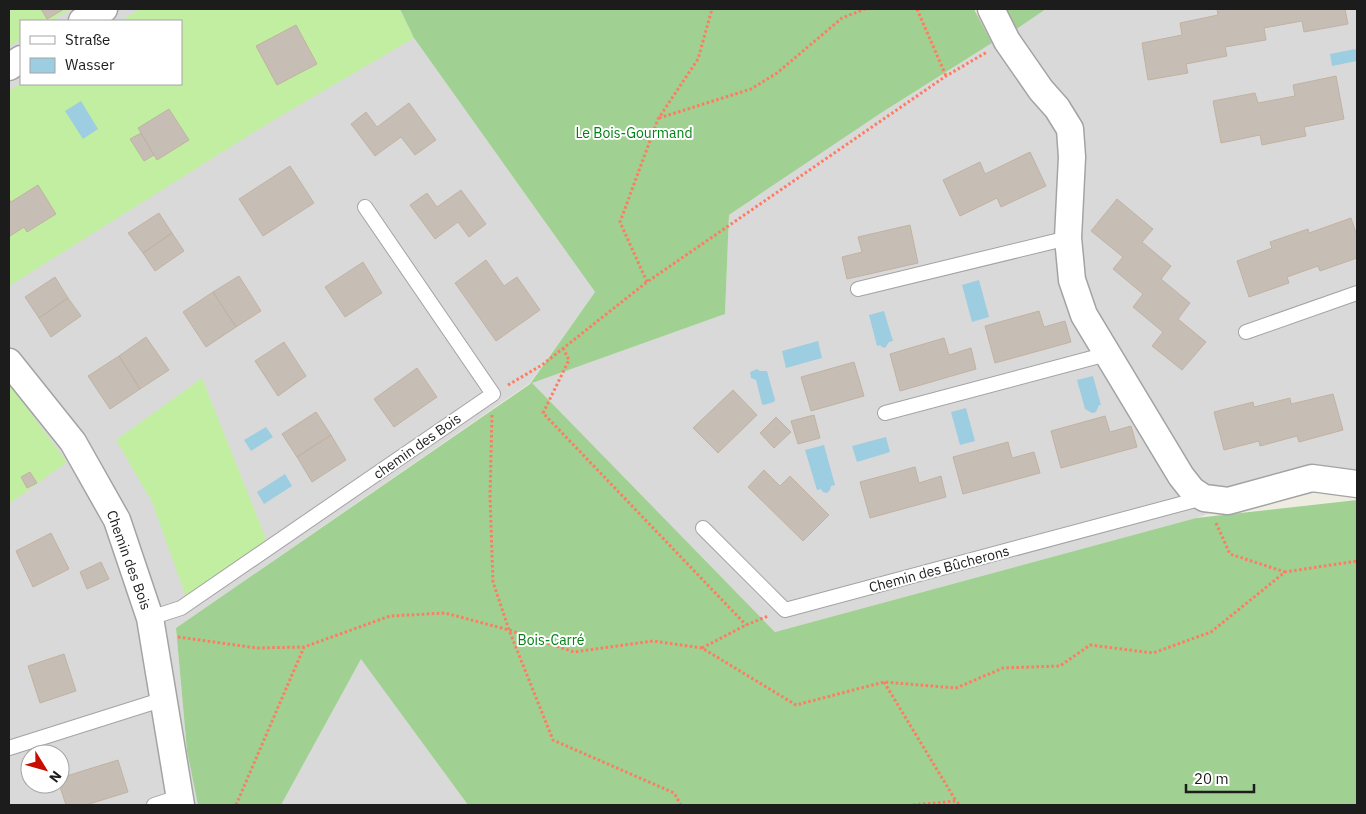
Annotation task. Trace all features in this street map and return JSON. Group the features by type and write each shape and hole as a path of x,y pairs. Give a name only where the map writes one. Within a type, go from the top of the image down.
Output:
{"street":[{"path":"84,20 104,9"},
{"path":"991,9 1007,41 1041,90 1057,108 1070,129 1072,158 1068,238 1072,280 1084,314 1181,476 1192,490 1204,498"},
{"path":"9,67 20,60"},
{"name":"Chemin des Bois","path":"9,362 73,442 117,520 152,628 180,801"},
{"name":"Chemin des Bûcherons","path":"1204,498 1228,501 1312,478 1357,484"}],"lane":[{"path":"365,207 493,394"},
{"path":"858,289 1068,238"},
{"path":"1246,332 1357,293"},
{"path":"885,413 1107,354"},
{"name":"chemin des Bois","path":"152,628 493,394"},
{"name":"Chemin des Bûcherons","path":"785,610 1204,498"},
{"path":"703,528 785,610"},
{"path":"9,748 164,699"},
{"name":"Chemin des Bois","path":"154,805 180,801"}],"path":[{"path":"647,282 620,222 658,119 698,59 712,9"},
{"path":"658,119 751,89 777,73 842,18 865,9"},
{"path":"917,9 946,76"},
{"path":"681,805 674,793 553,740 509,630 493,582 490,496 493,394 542,365 647,282 946,76 1007,41"},
{"path":"563,348 569,360 543,413 746,625"},
{"path":"1204,498 1230,554 1285,572 1357,561"},
{"path":"152,628 177,636 257,648 304,647 390,616 445,613 509,630 574,652 653,641 702,648 796,705 884,682 956,688 1003,668 1060,666 1090,645 1153,653 1211,632 1285,572"},
{"path":"702,648 746,625 785,610"},
{"path":"236,805 304,647"},
{"path":"884,682 960,805"},
{"path":"913,805 956,801"}],"shaded area":[{"path":"9,9 400,9 414,38 595,292 530,383 176,628 187,751 198,805 9,805"},
{"path":"1046,9 1357,9 1357,484 1312,478 1196,518 775,632 531,383 725,314 729,215 881,113"},
{"path":"361,658 468,805 281,805"}],"green space":[{"path":"9,9 71,9 53,20 20,20 20,40 9,47"},
{"path":"140,9 400,9 414,38 272,121 9,286 9,91 20,84 182,85 182,20 122,20"},
{"name":"Bois-Carré","path":"400,9 974,9 992,43 881,113 729,215 725,314 532,383 775,632 1196,518 1357,500 1357,805 468,805 361,659 281,805 198,805 187,751 176,628 530,384 595,292 414,38"},
{"path":"1005,9 1046,9 1015,30"},
{"path":"202,378 267,541 186,597 152,502 116,440"},
{"path":"9,384 67,462 9,504"}],"water":[{"path":"1355,49 1357,51 1357,61 1332,66 1330,54"},
{"path":"81,101 98,129 83,139 65,111"},
{"path":"979,280 989,317 972,322 962,285"},
{"path":"884,311 893,341 889,342 885,348 880,345 877,346 869,315"},
{"path":"818,341 822,358 786,368 782,351"},
{"path":"757,369 767,371 774,402 762,404 756,380 751,378 750,372"},
{"path":"1093,376 1101,405 1099,405 1096,412 1092,413 1085,409 1077,380"},
{"path":"966,408 975,441 960,445 951,412"},
{"path":"266,427 273,437 251,451 244,440"},
{"path":"886,437 890,452 857,462 852,446"},
{"path":"824,445 835,485 831,486 827,493 821,489 817,490 805,450"},
{"path":"285,474 292,486 264,504 257,492"}],"building":[{"path":"41,9 64,9 47,19"},
{"path":"1217,9 1345,9 1348,24 1304,32 1302,21 1264,28 1266,40 1225,47 1227,56 1186,64 1188,73 1148,80 1142,43 1182,35 1180,23 1218,15"},
{"path":"296,25 317,64 277,85 256,46"},
{"path":"1336,76 1344,119 1304,127 1306,136 1262,145 1260,135 1221,143 1213,101 1255,93 1258,103 1295,96 1293,85"},
{"path":"409,103 436,140 415,155 401,137 375,156 351,124 366,112 377,127"},
{"path":"169,109 189,140 157,160 138,128"},
{"path":"141,133 154,155 144,161 130,139"},
{"path":"1030,152 1046,186 1001,207 997,198 960,216 943,180 980,162 985,174"},
{"path":"290,166 314,203 263,236 239,199"},
{"path":"38,185 56,214 27,232 24,227 10,236 9,199 11,202"},
{"path":"461,190 486,224 469,237 458,222 435,239 410,205 427,193 437,207"},
{"path":"1117,199 1153,229 1142,242 1171,266 1161,279 1190,303 1178,319 1206,342 1182,370 1152,346 1163,332 1133,307 1143,294 1113,269 1123,257 1091,231"},
{"path":"159,213 172,233 143,253 128,233"},
{"path":"1351,218 1357,236 1357,258 1320,271 1318,266 1287,277 1289,283 1249,297 1237,261 1272,248 1270,242 1308,229 1309,233"},
{"path":"910,225 918,263 847,279 842,257 862,252 858,237"},
{"path":"172,233 184,251 155,271 143,253"},
{"path":"486,260 504,286 517,277 540,310 496,341 455,283"},
{"path":"363,262 382,293 345,317 325,287"},
{"path":"239,276 261,311 236,327 213,292"},
{"path":"55,277 68,298 39,318 25,297"},
{"path":"213,292 236,327 206,347 183,312"},
{"path":"68,298 81,316 51,337 39,318"},
{"path":"1039,311 1044,327 1065,321 1071,342 995,363 985,326"},
{"path":"146,337 169,370 140,389 119,356"},
{"path":"944,338 949,355 971,348 976,369 900,391 890,354"},
{"path":"284,342 306,376 278,396 255,361"},
{"path":"119,356 140,389 110,409 88,376"},
{"path":"854,362 864,396 811,411 801,377"},
{"path":"417,368 437,397 394,427 374,399"},
{"path":"733,390 757,415 718,453 693,428"},
{"path":"1333,394 1343,430 1299,442 1297,436 1260,446 1259,441 1224,450 1214,412 1253,402 1254,407 1290,398 1291,404"},
{"path":"316,412 331,435 297,457 282,434"},
{"path":"814,415 820,438 798,444 791,421"},
{"path":"1105,416 1110,432 1131,426 1137,447 1061,468 1051,431"},
{"path":"776,417 791,432 774,448 760,433"},
{"path":"331,435 346,460 312,482 297,457"},
{"path":"1008,442 1012,458 1034,452 1040,473 963,494 953,457"},
{"path":"915,467 919,483 941,476 946,497 870,518 860,482"},
{"path":"764,470 780,486 790,476 829,515 803,541 748,487"},
{"path":"30,472 37,483 27,488 21,477"},
{"path":"51,533 69,569 33,587 16,551"},
{"path":"101,562 109,579 87,589 80,572"},
{"path":"64,654 76,691 40,703 28,666"},
{"path":"118,760 128,792 86,805 66,805 62,794 70,794 70,775"}],"park label":[{"name":"Le Bois-Gourmand","path":"634,133"}]}
